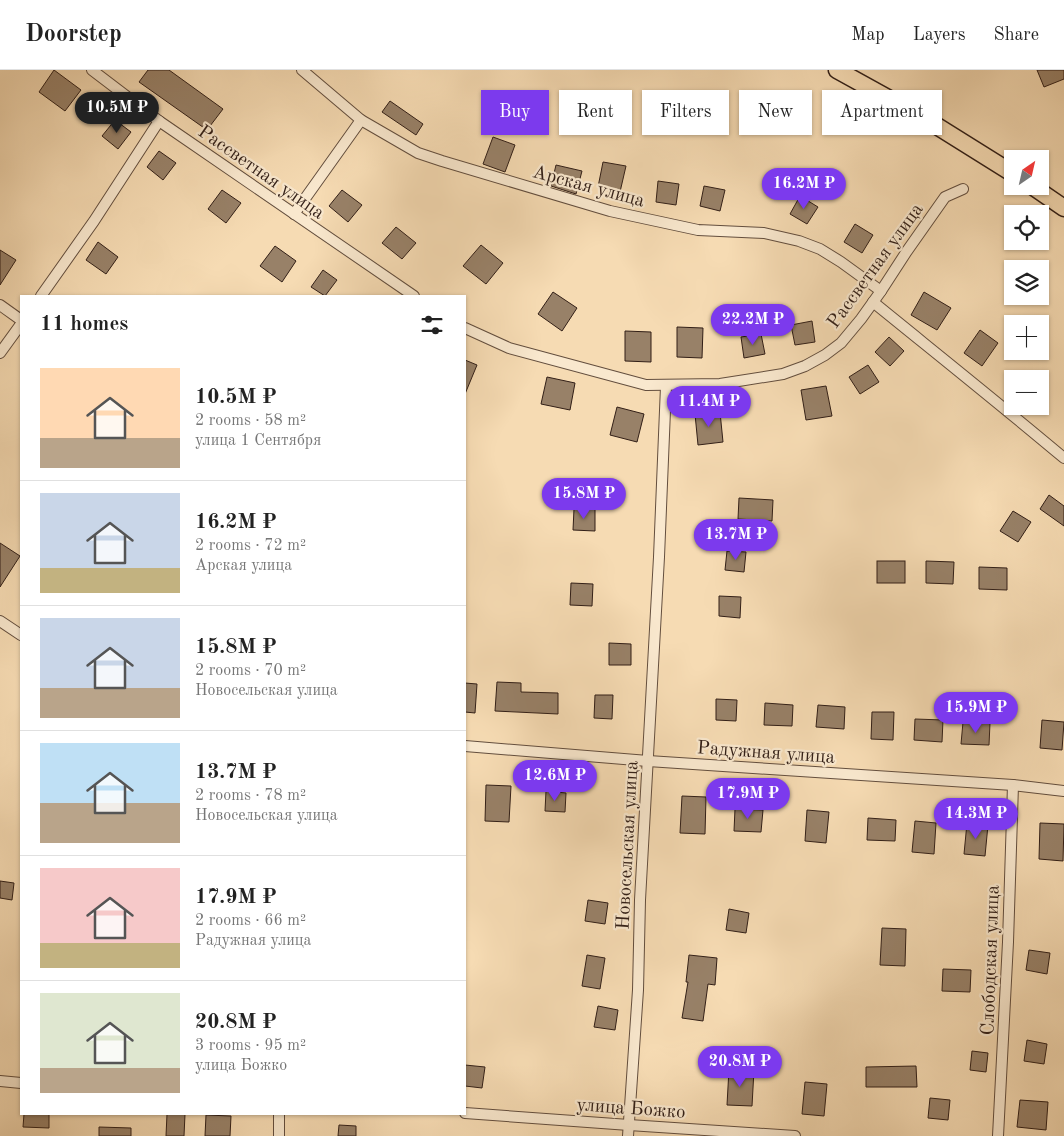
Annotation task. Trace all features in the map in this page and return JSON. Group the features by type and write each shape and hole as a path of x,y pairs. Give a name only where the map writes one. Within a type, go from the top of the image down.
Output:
{"main road":[{"path":"837,70 924,118 1004,167"},
{"path":"1045,195 1064,208"}],"street":[{"name":"Рассветная улица","path":"92,70 159,121 413,295"},
{"name":"Арская улица","path":"302,70 360,120 418,153 610,211 698,230 764,233 799,241 820,249 881,291"},
{"path":"294,214 360,120"},
{"path":"42,295 94,221 159,121"},
{"name":"Рассветная улица","path":"466,328 510,348 646,385 720,384 783,374 805,366 824,356 841,343 881,291 945,197 963,189"},
{"path":"873,302 1064,458"},
{"path":"0,305 20,319"},
{"path":"0,353 20,325"},
{"name":"Новосельская улица","path":"628,1131 638,990 640,900 659,556 666,386"},
{"path":"0,621 20,634"},
{"name":"Радужная улица","path":"466,746 648,761 1013,785 1064,791"},
{"name":"Слободская улица","path":"998,1136 1008,942 1013,785"},
{"path":"0,1082 20,1083"},
{"name":"улица Божко","path":"466,1113 628,1131 795,1136"},
{"path":"279,1115 279,1136"}],"building":[{"path":"54,70 81,90 65,111 39,92"},
{"path":"148,70 169,70 223,109 207,130 139,82"},
{"path":"1037,70 1064,70 1064,79 1044,87"},
{"path":"390,101 423,124 416,135 382,112"},
{"path":"115,120 131,132 118,149 102,136"},
{"path":"493,137 515,145 505,172 483,164"},
{"path":"159,151 176,163 163,180 147,167"},
{"path":"603,162 626,166 620,192 598,187"},
{"path":"556,165 582,171 576,194 551,186"},
{"path":"658,181 679,184 676,205 656,202"},
{"path":"704,186 725,190 720,211 700,206"},
{"path":"222,190 241,203 226,223 208,209"},
{"path":"342,190 362,205 348,222 329,206"},
{"path":"800,196 818,207 807,224 790,214"},
{"path":"855,224 873,235 862,253 844,242"},
{"path":"396,227 416,243 402,259 382,243"},
{"path":"98,242 118,257 106,274 86,260"},
{"path":"481,245 503,263 486,284 463,266"},
{"path":"275,246 296,261 282,282 260,266"},
{"path":"0,250 16,260 0,285"},
{"path":"323,270 337,280 326,295 311,287"},
{"path":"553,292 577,308 562,331 538,314"},
{"path":"924,292 951,308 937,330 911,315"},
{"path":"812,321 815,342 795,345 791,325"},
{"path":"677,327 703,328 702,358 677,357"},
{"path":"980,330 998,343 982,366 964,353"},
{"path":"625,331 651,332 651,362 625,361"},
{"path":"761,334 765,354 744,358 741,337"},
{"path":"889,337 904,351 890,366 875,352"},
{"path":"466,360 477,365 466,392"},
{"path":"868,365 879,382 860,394 849,377"},
{"path":"547,377 575,383 570,410 541,404"},
{"path":"826,386 832,416 806,420 801,390"},
{"path":"617,407 644,414 637,442 610,435"},
{"path":"720,412 723,442 698,445 695,414"},
{"path":"1049,495 1064,506 1064,526 1040,509"},
{"path":"739,498 773,500 772,521 738,519"},
{"path":"574,509 595,509 595,531 573,530"},
{"path":"1013,511 1031,522 1018,542 1000,531"},
{"path":"0,543 20,556 0,587"},
{"path":"727,551 746,552 744,572 725,570"},
{"path":"877,561 905,561 905,583 877,583"},
{"path":"926,561 954,562 953,584 926,583"},
{"path":"979,567 1007,568 1007,590 979,589"},
{"path":"571,583 593,584 592,606 570,605"},
{"path":"719,596 741,597 740,618 719,616"},
{"path":"609,643 631,644 631,665 609,665"},
{"path":"497,682 521,683 521,692 558,693 558,714 495,711"},
{"path":"466,683 477,684 475,713 466,712"},
{"path":"595,695 613,695 612,719 594,718"},
{"path":"716,699 737,700 736,721 716,720"},
{"path":"765,703 793,705 792,726 764,725"},
{"path":"818,705 845,707 844,729 816,727"},
{"path":"872,712 894,712 893,740 871,739"},
{"path":"915,719 943,720 942,742 914,740"},
{"path":"1042,720 1064,722 1062,750 1040,748"},
{"path":"963,722 990,723 989,745 961,744"},
{"path":"486,785 511,786 509,822 485,821"},
{"path":"546,791 566,793 565,812 545,811"},
{"path":"682,796 706,797 705,834 680,833"},
{"path":"735,809 763,810 761,832 734,831"},
{"path":"807,810 829,812 826,843 805,841"},
{"path":"868,818 896,820 895,841 867,840"},
{"path":"915,821 936,823 934,854 912,852"},
{"path":"967,823 988,825 985,856 964,854"},
{"path":"1040,823 1064,824 1063,861 1039,859"},
{"path":"0,881 14,883 12,900 0,898"},
{"path":"588,900 608,903 605,924 585,921"},
{"path":"729,909 749,913 746,933 726,930"},
{"path":"882,928 906,929 905,966 880,965"},
{"path":"1029,950 1050,953 1047,974 1026,970"},
{"path":"587,955 605,958 600,989 582,986"},
{"path":"689,955 717,958 715,985 708,984 703,1021 682,1018 688,982 686,982"},
{"path":"943,969 971,970 970,992 942,991"},
{"path":"598,1006 618,1010 615,1030 594,1027"},
{"path":"1027,1040 1047,1044 1044,1064 1024,1061"},
{"path":"972,1051 988,1053 986,1072 970,1070"},
{"path":"466,1065 485,1067 482,1088 466,1086"},
{"path":"916,1066 917,1087 866,1087 866,1067"},
{"path":"729,1069 754,1070 752,1106 727,1105"},
{"path":"805,1082 827,1084 824,1116 802,1114"},
{"path":"930,1098 950,1100 948,1120 928,1118"},
{"path":"1020,1100 1048,1102 1046,1130 1017,1127"},
{"path":"24,1115 49,1115 49,1128 23,1127"},
{"path":"167,1115 185,1115 184,1136 166,1136"},
{"path":"206,1115 231,1116 230,1136 205,1136"},
{"path":"339,1125 356,1126 356,1136 338,1136"},
{"path":"99,1127 131,1128 131,1136 99,1136"}]}
